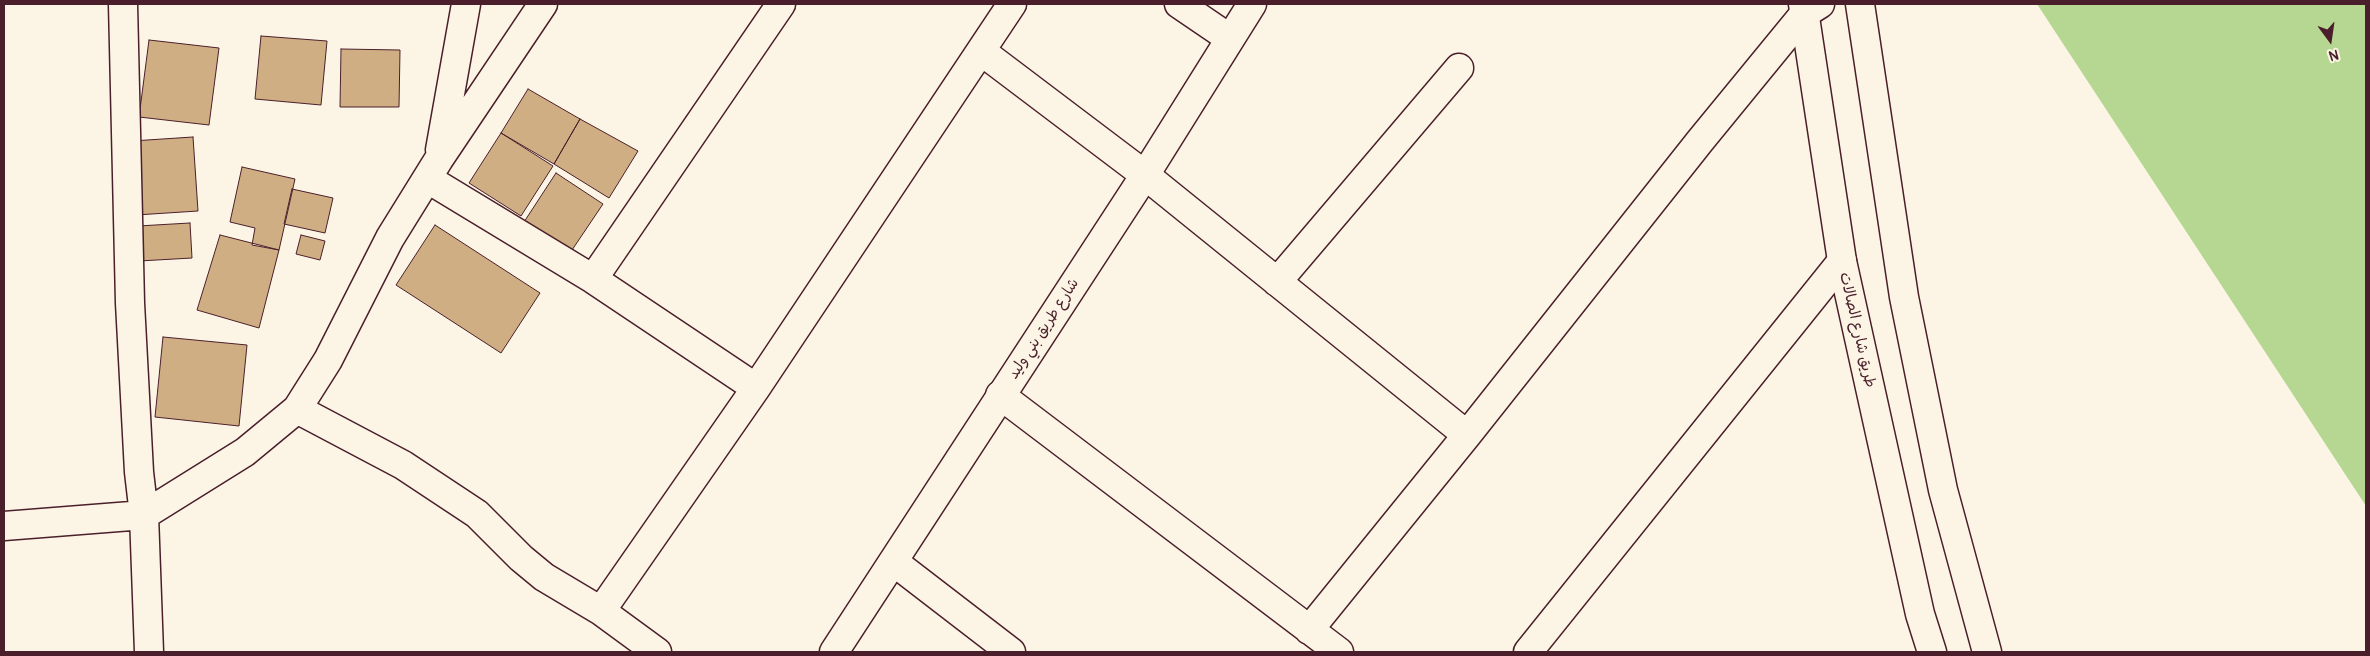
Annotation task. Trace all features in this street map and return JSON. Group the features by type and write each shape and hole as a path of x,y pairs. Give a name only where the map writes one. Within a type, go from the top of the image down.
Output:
{"street":[{"path":"123,4 130,302 139,472 144,515 149,652"},
{"path":"433,169 466,4"},
{"path":"4,526 144,515 245,452 297,409 328,360 390,238 433,169 543,4"},
{"path":"594,279 781,4"},
{"path":"602,611 756,388 1012,4"},
{"path":"1179,4 1229,38"},
{"name":"شارع طريق بني وليد","path":"834,652 1145,175 1252,4"},
{"path":"1860,4 1904,297 1943,490 1987,652"},
{"path":"1310,630 1809,7"},
{"name":"طريق شارع الصالات","path":"1809,7 1842,261 1920,614 1932,652"},
{"path":"981,51 1145,175 1467,435"},
{"path":"1277,282 1459,68"},
{"path":"433,169 756,388"},
{"path":"1528,652 1842,261"},
{"path":"1000,395 1339,652"},
{"path":"297,409 404,465 477,514 521,558 544,576 602,611 657,652"},
{"path":"894,562 1011,652"}],"green space":[{"path":"2037,4 2366,4 2366,506"}],"building":[{"path":"261,36 327,41 321,105 255,99"},
{"path":"149,40 219,48 209,125 139,117"},
{"path":"341,49 400,50 399,107 340,107"},
{"path":"528,89 580,119 554,164 501,133"},
{"path":"580,119 638,151 609,198 554,164"},
{"path":"501,133 553,166 521,216 469,183"},
{"path":"193,137 198,211 136,215 132,141"},
{"path":"242,167 295,179 279,250 252,245 255,228 230,222"},
{"path":"556,173 603,204 570,253 524,222"},
{"path":"292,189 333,198 325,233 284,224"},
{"path":"190,223 192,258 139,261 138,226"},
{"path":"435,225 540,293 501,353 396,285"},
{"path":"220,235 279,250 259,328 197,310"},
{"path":"301,235 325,241 320,260 296,254"},
{"path":"163,337 247,345 239,426 155,417"}]}
